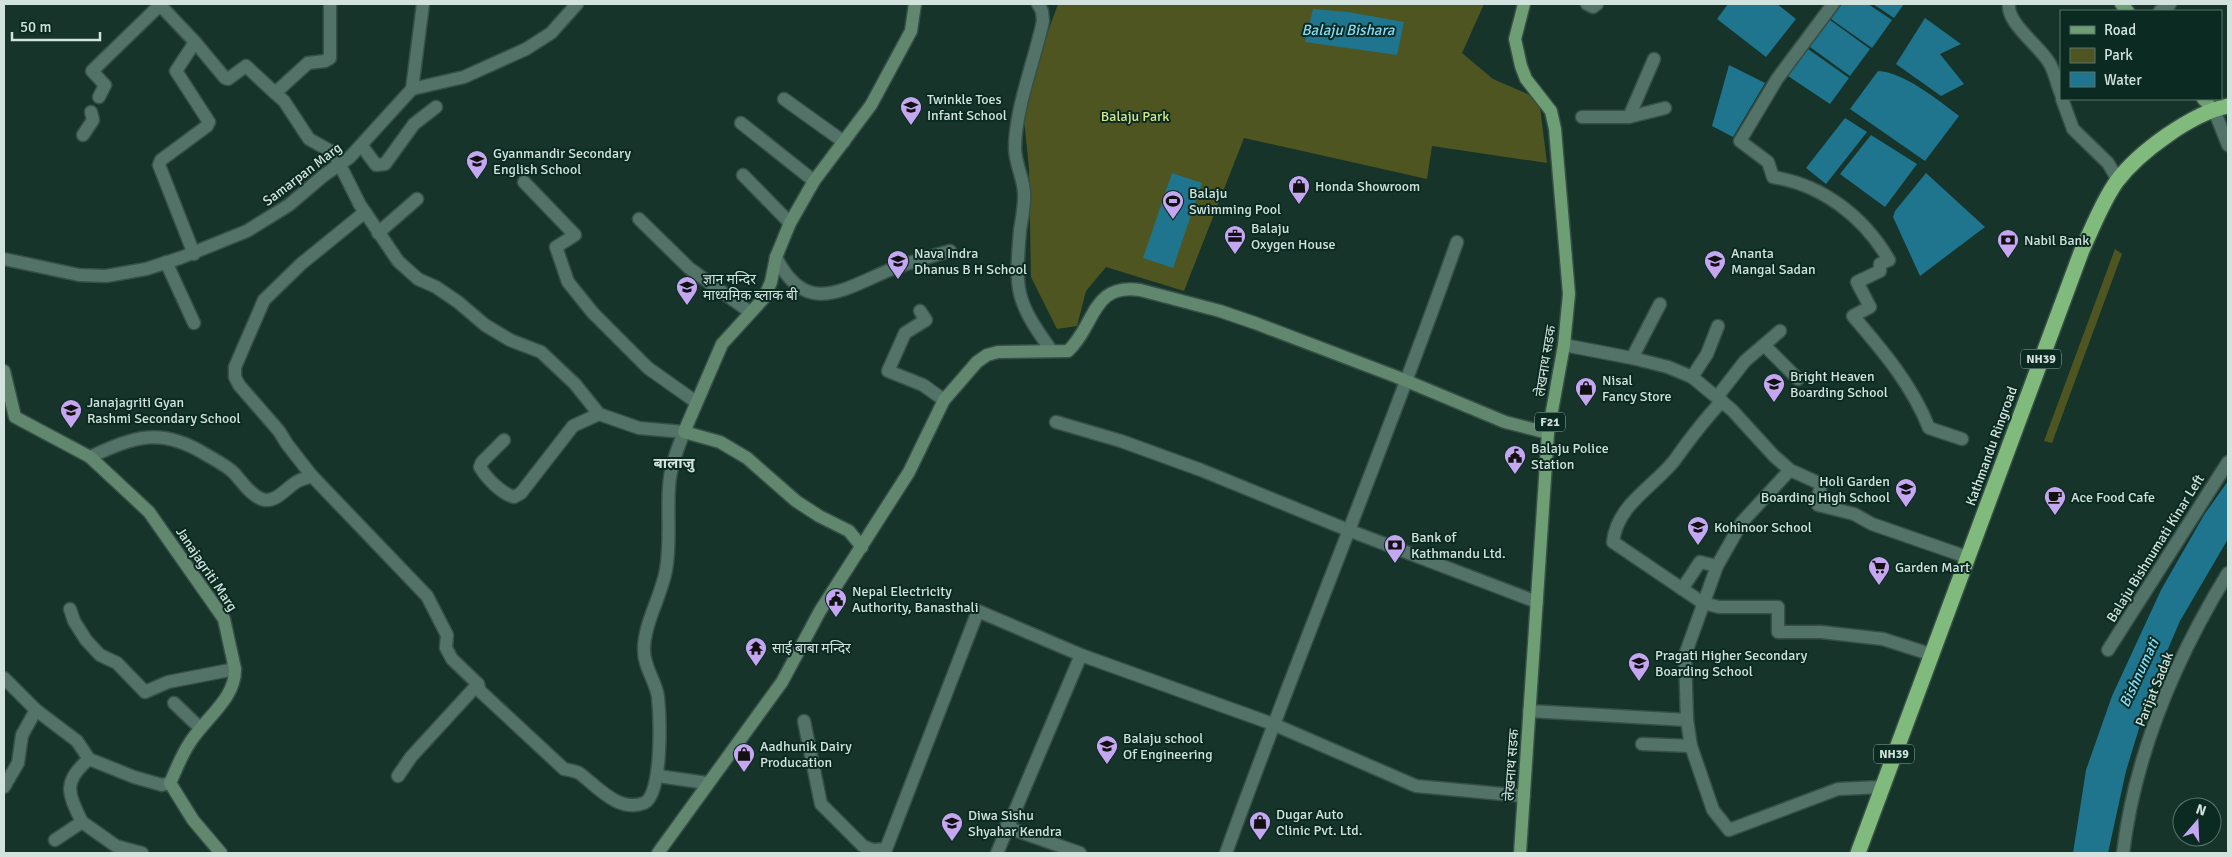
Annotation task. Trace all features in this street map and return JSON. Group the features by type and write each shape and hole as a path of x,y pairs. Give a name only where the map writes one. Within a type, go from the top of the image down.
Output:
{"highway":[{"name":"Kathmandu Ringroad","path":"1858,853 2082,250 2118,180 2172,132 2221,108"}],"main road":[{"name":"लेखनाथ सडक","path":"1520,853 1548,434 1564,345 1568,294 1555,129 1551,111 1526,79 1515,39 1524,4"},
{"path":"2205,100 2221,108"}],"street":[{"path":"98,97 105,85 92,71 160,4 225,78 246,66 284,101 309,139 334,153 342,164 365,212 378,233 398,261 418,279 436,287 458,302 485,325 510,340 541,352 575,384 599,414 639,428 684,432 720,442 747,458 796,501 818,516 849,531 862,546"},
{"path":"275,93 308,63 326,61 330,58 330,4"},
{"path":"422,4 412,89 464,77 526,49 551,33 577,4"},
{"path":"365,212 301,264 264,300 235,367 235,377 239,385 279,431 312,476 427,596 447,635 446,648 452,659 478,684 480,691 497,709 564,769 577,772 598,790 630,806 646,802 652,796 658,776 658,697 649,674 644,650 645,638 666,572 670,541 669,487 677,450 722,344 764,298 771,282 776,257 790,223 814,181 872,105 911,31 915,4"},
{"path":"1038,4 1044,21 1019,116 1014,146 1024,192 1016,275 1018,293 1032,324 1052,350"},
{"path":"1587,4 1593,7 1597,4"},
{"path":"1833,4 1777,79 1740,141 1765,159 1770,166 1773,177 1805,184 1854,215 1876,238 1889,260 1880,264 1880,271 1857,282 1870,307 1854,316 1904,378 1919,403 1929,428 1962,439"},
{"path":"2009,4 2008,9 2017,26 2034,42 2050,64 2060,91"},
{"path":"194,254 159,165 161,160 208,126 208,118 176,71 195,42"},
{"path":"1629,117 1654,58"},
{"name":"Samarpan Marg","path":"4,259 79,275 106,276 146,268 194,254 247,231 289,205 362,146 385,116 412,89"},
{"path":"784,99 844,142"},
{"path":"2062,100 2074,129 2108,163 2118,180"},
{"path":"362,146 376,165 385,164 414,124 436,108"},
{"path":"1582,117 1629,117 1665,108"},
{"path":"2221,108 2228,145"},
{"path":"83,136 93,120 91,112"},
{"path":"741,123 814,181"},
{"path":"743,175 790,223"},
{"path":"524,182 575,235 556,247 568,282 593,313 648,368 696,402"},
{"path":"378,233 417,199"},
{"path":"640,219 688,268 750,312"},
{"path":"1226,853 1273,724 1408,382 1458,242"},
{"path":"776,257 785,275 810,293 830,295 892,270 950,251"},
{"path":"166,262 194,323"},
{"path":"658,853 782,682 820,611 909,472 944,400 977,362 986,355 998,352 1068,351 1079,340 1102,300 1114,292 1127,288 1220,311 1408,382 1505,422 1548,434"},
{"path":"1632,358 1660,304"},
{"path":"920,311 926,320 905,334 888,371 923,385 944,400"},
{"path":"1692,378 1707,354 1718,326"},
{"path":"1780,331 1740,366 1720,399 1673,462 1632,502 1614,528 1613,542 1703,603 1719,607 1778,607 1778,632 1821,632 1883,639 1933,655"},
{"path":"1564,345 1668,367 1692,378 1720,399 1747,425 1774,456 1790,470 1821,484 1816,503 1818,506 1854,514 1872,524 1967,557"},
{"path":"1765,346 1798,379"},
{"name":"Janajagriti Marg","path":"4,371 15,416 90,456 149,512 224,619 235,670 231,692 188,745 170,783"},
{"path":"504,440 482,462 480,467 508,496 514,497 521,492 573,426 599,414"},
{"path":"1056,422 1121,441 1201,470 1348,530 1537,602"},
{"path":"90,456 129,441 157,436 169,438 183,442 230,469 257,498 268,500 278,496 298,481 312,476"},
{"name":"Balaju Bishnumati Kinar Left","path":"2108,650 2228,462"},
{"path":"1790,470 1742,522 1717,566 1703,603 1685,655 1687,720 1691,746 1713,810 1729,830 1838,789 1881,787"},
{"path":"1682,589 1700,562 1717,566"},
{"name":"Parijat Sadak","path":"2123,853 2133,797 2161,703 2179,664 2228,573"},
{"path":"70,609 74,621 86,640 100,655 116,663 145,692 168,682 235,670"},
{"path":"804,721 821,804 863,846 873,850 886,849 978,611 1082,655 1273,724 1416,786 1524,796"},
{"path":"997,853 1006,827 1082,655"},
{"path":"4,678 36,710 77,741 89,759 134,777 162,784 170,783 193,820 221,853"},
{"path":"398,776 411,757 478,684"},
{"path":"174,703 200,728"},
{"path":"4,787 18,763 22,735 36,710"},
{"path":"1529,711 1687,720"},
{"path":"1642,744 1691,746"},
{"path":"89,759 78,768 70,780 70,793 82,822 116,846 142,853"},
{"path":"658,776 707,783"},
{"path":"55,840 82,822"},
{"path":"1006,827 1080,853"}],"green space":[{"name":"Balaju Park","path":"1058,4 1484,4 1462,53 1493,79 1539,99 1547,163 1432,146 1427,179 1244,138 1184,291 1106,267 1086,291 1077,326 1057,329 1031,277 1029,168 1024,120 1033,73"},
{"path":"2115,249 2122,254 2052,443 2044,441"}],"water":[{"path":"1728,4 1777,4 1796,19 1766,57 1717,19"},
{"path":"1842,4 1868,4 1892,20 1872,48 1831,19"},
{"path":"1873,4 1904,4 1894,18"},
{"name":"Balaju Bishara","path":"1313,9 1348,12 1404,22 1397,55 1305,42"},
{"path":"1925,18 1961,44 1940,54 1964,84 1941,96 1896,64"},
{"path":"1830,20 1870,49 1850,76 1810,47"},
{"path":"1808,49 1849,78 1830,104 1788,76"},
{"path":"1729,65 1765,83 1733,137 1712,126"},
{"path":"1878,71 1910,81 1959,116 1925,161 1850,109"},
{"path":"1845,118 1867,132 1826,184 1806,168"},
{"path":"1871,135 1917,164 1885,207 1840,174"},
{"name":"Balaju Swimming Pool","path":"1172,173 1202,183 1173,268 1143,258"},
{"path":"1926,173 1985,227 1920,276 1893,217 1895,211"},
{"name":"Bishnumati","path":"2228,481 2228,539 2180,621 2152,686 2126,771 2108,853 2073,853 2086,770 2112,696 2161,590 2204,515"}],"place":[{"name":"Twinkle Toes Infant School","path":"911,126"},
{"name":"Gyanmandir Secondary English School","path":"477,180"},
{"name":"Honda Showroom","path":"1299,205"},
{"name":"Balaju Swimming Pool","path":"1173,220"},
{"name":"Balaju Oxygen House","path":"1235,255"},
{"name":"Nabil Bank","path":"2008,259"},
{"name":"Nava Indra Dhanus B H School","path":"898,280"},
{"name":"Ananta Mangal Sadan","path":"1715,280"},
{"name":"ज्ञान मन्दिर माध्यमिक ब्लाक बी","path":"687,306"},
{"name":"Bright Heaven Boarding School","path":"1774,403"},
{"name":"Nisal Fancy Store","path":"1586,407"},
{"name":"Janajagriti Gyan Rashmi Secondary School","path":"71,429"},
{"name":"Balaju Police Station","path":"1515,475"},
{"name":"Holi Garden Boarding High School","path":"1906,508"},
{"name":"Ace Food Cafe","path":"2055,516"},
{"name":"Kohinoor School","path":"1698,546"},
{"name":"Bank of Kathmandu Ltd.","path":"1395,564"},
{"name":"Garden Mart","path":"1879,586"},
{"name":"Nepal Electricity Authority, Banasthali","path":"836,618"},
{"name":"साई बाबा मन्दिर","path":"756,667"},
{"name":"Pragati Higher Secondary Boarding School","path":"1639,682"},
{"name":"Balaju school Of Engineering","path":"1107,765"},
{"name":"Aadhunik Dairy Producation","path":"744,773"},
{"name":"Dugar Auto Clinic Pvt. Ltd.","path":"1260,841"},
{"name":"Diwa Sishu Shyahar Kendra","path":"952,842"}],"district":[{"name":"बालाजु","path":"674,463"}]}
